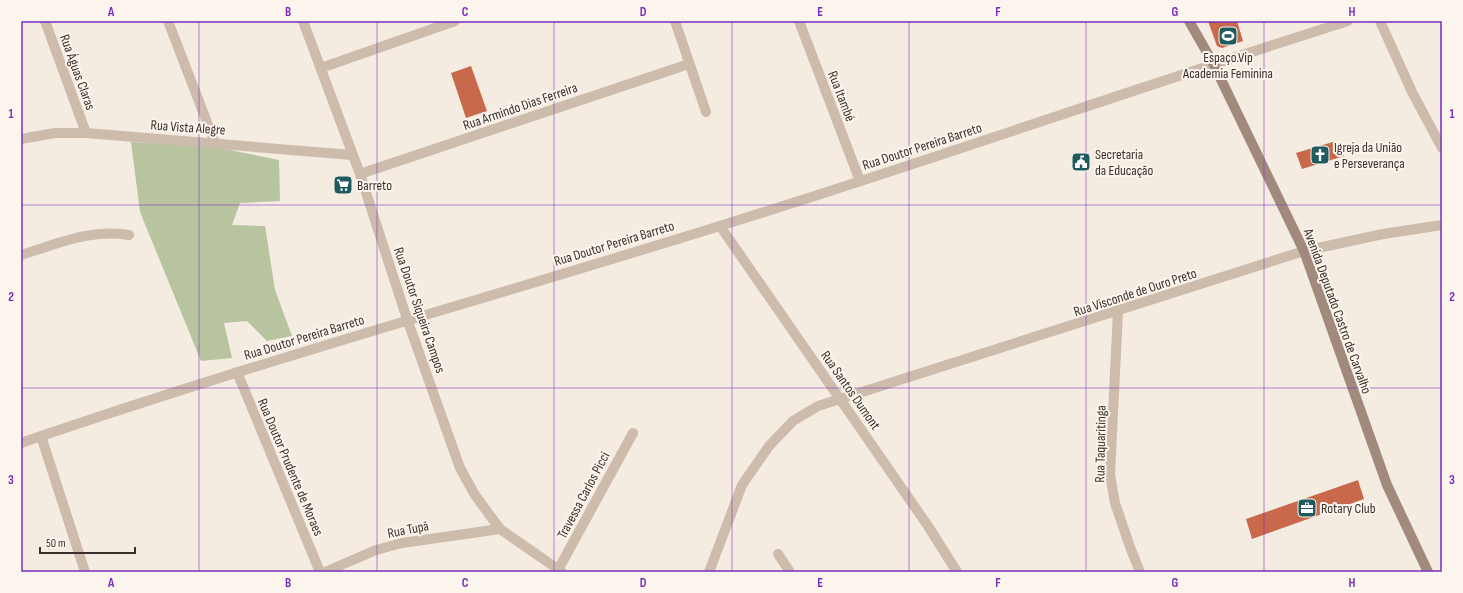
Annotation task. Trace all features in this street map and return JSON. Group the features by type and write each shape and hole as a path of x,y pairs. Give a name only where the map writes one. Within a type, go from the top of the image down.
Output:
{"main road":[{"name":"Avenida Deputado Castro de Carvalho","path":"1189,21 1213,63 1304,252 1387,485 1428,572"}],"street":[{"name":"Rua Águas Claras","path":"45,21 86,133"},
{"path":"168,21 215,143"},
{"name":"Rua Doutor Siqueira Campos","path":"303,21 360,174 407,320 460,468 474,495 500,528 560,571"},
{"path":"321,68 456,21"},
{"path":"675,21 706,112"},
{"name":"Rua Itambé","path":"799,21 860,181"},
{"name":"Rua Doutor Pereira Barreto","path":"21,443 237,372 720,226 860,181 1213,63 1348,21"},
{"path":"1380,21 1412,92 1442,148"},
{"name":"Rua Armindo Dias Ferreira","path":"360,174 689,64"},
{"name":"Rua Vista Alegre","path":"21,139 55,133 86,133 352,155"},
{"name":"Rua Visconde de Ouro Preto","path":"709,572 742,485 769,446 793,421 818,406 1304,252 1376,236 1442,225"},
{"name":"Rua Santos Dumont","path":"720,226 928,526 957,572"},
{"path":"21,255 95,233 112,232 129,235"},
{"name":"Rua Taquaritinga","path":"1118,312 1110,474 1116,503 1140,572"},
{"name":"Rua Doutor Prudente de Moraes","path":"237,372 320,572"},
{"name":"Travessa Carlos Picci","path":"560,571 633,432"},
{"path":"41,436 85,572"},
{"name":"Rua Tupã","path":"325,572 376,550 402,542 500,528"},
{"path":"778,554 790,572"}],"green space":[{"path":"131,142 210,146 279,160 280,201 240,203 232,225 265,226 275,290 292,336 267,341 247,321 224,323 232,358 201,361 140,212"}],"building":[{"name":"Espaço.Vip Academia Feminina","path":"1208,21 1237,21 1243,41 1222,48 1217,46"},
{"path":"471,66 487,111 466,118 451,73"},
{"name":"Igreja da União e Perseverança","path":"1336,141 1344,156 1302,169 1296,153"},
{"name":"Rotary Club","path":"1358,480 1364,499 1252,539 1246,519"}],"place":[{"name":"Espaço.Vip Academia Feminina","path":"1228,36"},
{"name":"Igreja da União e Perseverança","path":"1320,155"},
{"name":"Secretaria da Educação","path":"1081,162"},
{"name":"Barreto","path":"343,185"},
{"name":"Rotary Club","path":"1307,508"}]}
